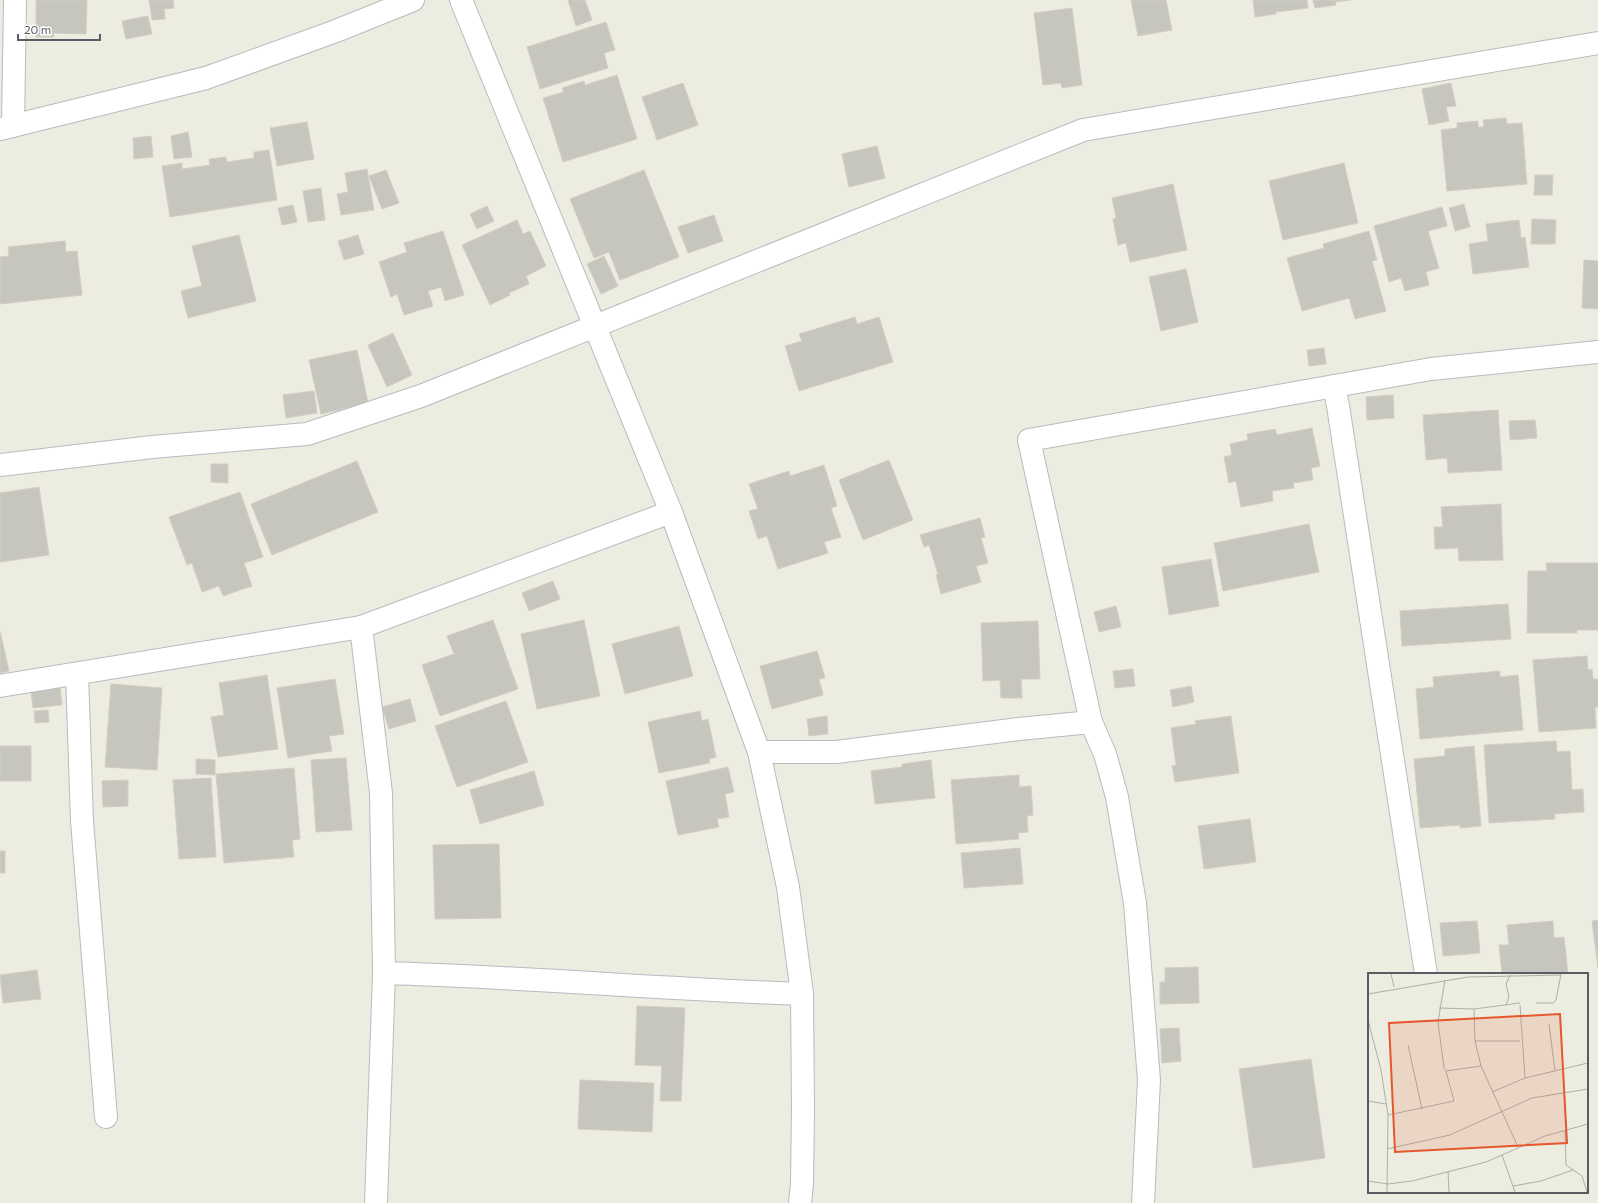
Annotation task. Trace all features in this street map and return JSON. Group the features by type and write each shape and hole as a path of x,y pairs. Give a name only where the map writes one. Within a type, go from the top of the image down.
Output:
{"street":[{"path":"15,0 7,127 206,78 336,31 413,0"},
{"path":"461,0 671,512 759,752 788,887 802,994 803,1108 802,1183 800,1203"},
{"path":"0,465 152,447 307,434 421,396 1083,130 1598,43"},
{"path":"1143,1203 1149,1080 1135,903 1117,797 1105,754 1091,722 1029,440 1431,369 1598,352"},
{"path":"1334,386 1426,973"},
{"path":"0,686 361,627 671,512"},
{"path":"361,627 381,794 384,972 376,1203"},
{"path":"77,674 82,821 106,1117"},
{"path":"759,752 836,752 1019,729 1091,722"},
{"path":"384,972 499,977 701,990 802,994"}],"building":[{"path":"36,0 87,0 86,34 53,33 54,37 36,37"},
{"path":"149,0 173,0 174,8 164,9 165,19 152,20"},
{"path":"568,0 585,0 592,20 576,26"},
{"path":"1131,0 1166,0 1172,30 1138,36"},
{"path":"1253,0 1307,0 1308,8 1276,12 1276,14 1255,17"},
{"path":"1313,0 1350,0 1335,2 1336,5 1315,8"},
{"path":"1072,8 1082,85 1062,88 1061,83 1043,85 1034,13"},
{"path":"148,16 152,34 126,39 122,21"},
{"path":"606,22 615,50 604,53 608,68 540,89 527,47"},
{"path":"617,75 637,139 563,162 543,98 564,92 562,88 584,81 585,85"},
{"path":"683,83 698,125 657,140 642,97"},
{"path":"1451,83 1456,106 1446,107 1449,121 1429,125 1422,89"},
{"path":"1506,118 1507,124 1522,123 1527,184 1447,191 1441,130 1457,128 1457,123 1478,121 1478,127 1484,127 1483,120"},
{"path":"307,122 314,159 277,166 270,128"},
{"path":"188,132 192,157 174,159 171,136"},
{"path":"151,136 153,157 134,159 133,138"},
{"path":"877,146 885,178 849,187 842,154"},
{"path":"269,150 277,200 170,217 162,166 182,163 182,169 210,165 209,159 226,157 227,162 254,158 254,152"},
{"path":"1344,163 1358,223 1283,240 1269,181"},
{"path":"367,169 374,210 341,215 337,194 348,192 345,173"},
{"path":"386,170 399,203 382,209 369,176"},
{"path":"644,170 679,257 620,280 609,252 594,258 570,199"},
{"path":"1535,175 1553,175 1552,195 1534,195"},
{"path":"1173,184 1187,250 1130,262 1126,243 1118,245 1113,219 1116,218 1112,198"},
{"path":"321,188 325,220 308,222 303,191"},
{"path":"1464,204 1470,227 1455,231 1449,208"},
{"path":"293,205 297,222 282,225 278,208"},
{"path":"487,206 494,221 477,229 470,214"},
{"path":"1442,207 1447,226 1428,231 1439,268 1426,272 1429,285 1405,291 1401,278 1389,282 1374,226"},
{"path":"714,215 723,241 688,253 678,227"},
{"path":"1532,219 1556,220 1555,244 1531,244"},
{"path":"517,220 523,234 530,231 546,266 526,276 529,284 509,293 510,295 490,305 462,245"},
{"path":"1519,220 1521,238 1525,237 1529,267 1473,274 1469,244 1488,241 1486,224"},
{"path":"443,231 464,295 445,301 441,287 428,291 433,306 404,315 397,294 391,297 379,262 407,252 404,243"},
{"path":"1369,231 1377,260 1372,261 1386,311 1355,319 1349,298 1302,311 1287,258 1324,248 1323,244"},
{"path":"239,235 256,301 188,318 181,291 202,286 192,246"},
{"path":"358,235 364,254 344,260 338,241"},
{"path":"65,241 66,252 77,251 82,295 0,304 0,257 9,256 8,247"},
{"path":"604,256 618,286 601,294 587,264"},
{"path":"1584,260 1598,261 1598,309 1582,308"},
{"path":"1186,269 1198,322 1161,331 1149,277"},
{"path":"855,317 857,324 879,317 893,362 799,391 785,346 802,341 799,334"},
{"path":"393,333 412,375 387,387 368,345"},
{"path":"1324,348 1326,364 1309,366 1307,350"},
{"path":"357,350 368,403 321,414 309,360"},
{"path":"314,391 317,413 286,418 283,395"},
{"path":"1393,395 1394,418 1367,420 1366,397"},
{"path":"1498,410 1502,470 1448,473 1447,458 1426,460 1423,415"},
{"path":"1535,420 1537,438 1510,440 1509,421"},
{"path":"1312,428 1320,466 1311,468 1313,480 1293,483 1294,488 1272,491 1273,501 1241,507 1236,481 1229,483 1224,457 1232,455 1230,444 1248,440 1247,434 1275,429 1277,435"},
{"path":"889,460 913,520 863,540 839,480"},
{"path":"357,461 378,512 272,555 251,504"},
{"path":"211,464 228,464 228,483 211,482"},
{"path":"824,465 837,506 831,508 841,537 824,542 828,553 778,569 767,536 758,539 749,511 758,509 749,484 789,471 790,476"},
{"path":"39,487 49,555 0,562 0,493"},
{"path":"240,492 263,557 244,563 252,586 223,596 219,586 202,592 192,563 187,565 169,517"},
{"path":"1501,504 1503,560 1459,561 1458,548 1435,549 1434,527 1443,527 1441,507"},
{"path":"980,518 985,537 981,538 988,563 976,566 981,582 941,594 936,575 938,574 929,545 924,547 920,535"},
{"path":"1309,524 1319,572 1223,591 1214,543"},
{"path":"1211,559 1219,606 1169,615 1162,567"},
{"path":"1546,563 1598,563 1598,630 1577,630 1577,633 1527,633 1528,571 1547,571"},
{"path":"553,581 560,599 529,611 522,593"},
{"path":"1508,604 1511,639 1402,646 1400,611"},
{"path":"1116,606 1121,627 1099,632 1094,612"},
{"path":"493,620 518,689 440,716 422,665 454,654 447,636"},
{"path":"584,620 600,696 537,709 521,634"},
{"path":"1038,621 1040,679 1021,679 1022,698 1001,698 1000,680 983,681 981,623"},
{"path":"679,626 693,676 625,694 612,644"},
{"path":"0,631 9,671 0,673"},
{"path":"817,651 825,678 819,679 823,695 772,709 760,666"},
{"path":"1587,656 1588,670 1592,669 1593,679 1598,679 1598,707 1595,707 1596,728 1539,732 1533,660"},
{"path":"1133,669 1135,686 1115,688 1113,671"},
{"path":"1500,671 1500,677 1518,675 1523,730 1420,739 1416,689 1434,687 1433,677"},
{"path":"267,675 278,749 218,757 211,717 224,715 219,683"},
{"path":"335,679 344,734 329,736 332,751 288,758 277,688"},
{"path":"111,684 162,688 157,770 105,767"},
{"path":"1191,686 1194,702 1173,707 1170,690"},
{"path":"60,687 62,705 33,708 31,691"},
{"path":"410,699 416,721 389,729 382,707"},
{"path":"506,701 528,762 457,787 435,726"},
{"path":"48,710 49,722 35,723 34,711"},
{"path":"700,711 702,721 708,719 716,757 709,759 710,763 659,773 648,722"},
{"path":"827,716 828,734 809,736 807,719"},
{"path":"1231,716 1239,773 1175,782 1172,766 1176,765 1171,728 1196,724 1195,721"},
{"path":"1556,741 1557,752 1570,751 1572,790 1583,789 1584,812 1554,814 1555,819 1489,823 1484,745"},
{"path":"0,746 31,746 31,781 0,781"},
{"path":"1474,746 1481,826 1460,828 1460,825 1420,828 1414,759 1445,756 1445,749"},
{"path":"346,758 352,830 316,832 311,760"},
{"path":"196,759 215,760 215,775 196,774"},
{"path":"931,760 935,798 875,804 871,771 902,767 902,764"},
{"path":"728,767 734,792 725,794 729,817 717,819 719,827 678,835 666,781"},
{"path":"294,768 300,839 292,840 294,857 224,863 216,774"},
{"path":"534,771 544,805 480,824 470,790"},
{"path":"1019,775 1019,787 1031,786 1033,815 1027,816 1028,832 1018,833 1019,839 956,844 951,780"},
{"path":"211,778 216,857 179,859 173,780"},
{"path":"128,780 128,806 103,807 102,781"},
{"path":"1250,819 1256,862 1204,869 1198,826"},
{"path":"499,844 501,918 435,919 433,845"},
{"path":"1020,848 1023,884 964,888 961,853"},
{"path":"0,851 5,851 5,873 0,873"},
{"path":"1598,920 1598,968 1592,921"},
{"path":"1477,921 1480,953 1443,956 1440,923"},
{"path":"1553,921 1554,938 1564,937 1568,973 1502,973 1499,945 1509,945 1507,925"},
{"path":"1198,967 1199,1003 1160,1004 1160,982 1165,982 1165,968"},
{"path":"37,970 41,999 3,1003 0,975"},
{"path":"637,1006 685,1008 681,1101 660,1101 662,1066 635,1065"},
{"path":"1179,1028 1181,1061 1162,1063 1160,1029"},
{"path":"1311,1059 1325,1158 1253,1168 1239,1069"},
{"path":"580,1080 654,1083 652,1132 578,1129"}]}
